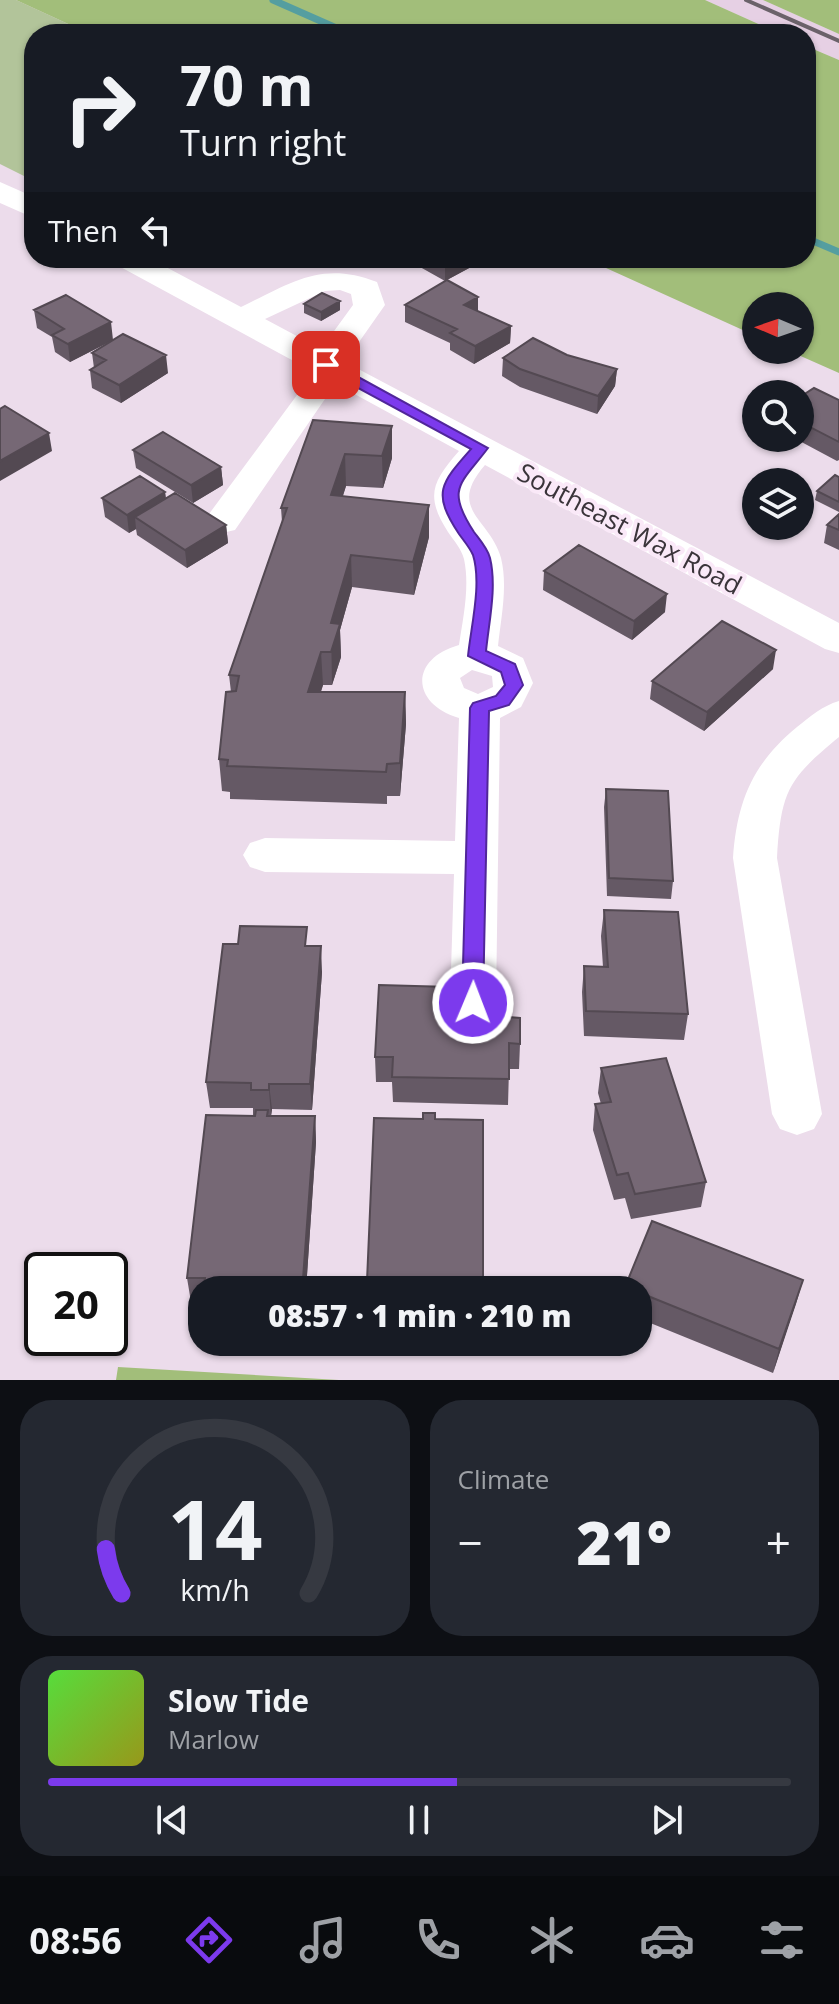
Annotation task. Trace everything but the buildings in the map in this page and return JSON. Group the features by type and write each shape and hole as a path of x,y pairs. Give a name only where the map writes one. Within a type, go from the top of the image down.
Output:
{"street":[{"path":"1,192 24,204"},
{"name":"Southeast Wax Road","path":"145,268 839,640"},
{"path":"222,522 330,367 369,305 366,289 344,280 319,282 240,319"},
{"path":"473,1003 480,708 503,701 514,685 509,668 489,657 477,656 484,579 481,555 451,509 448,493 455,477 481,448"},
{"path":"797,1114 755,858 756,819 763,787 774,773 839,715"},
{"path":"265,855 476,858"}],"shaded area":[{"path":"705,0 763,0 839,34 839,60 816,50 816,24 759,24"}],"green space":[{"path":"0,0 16,0 68,24 24,24 24,176 0,164"},
{"path":"16,0 705,0 759,24 68,24"},
{"path":"763,0 839,0 839,34"},
{"path":"816,50 839,60 839,373 814,362 814,292 742,292 742,330 606,268 816,268"},
{"path":"118,1367 339,1380 116,1380"}],"waterway":[{"path":"273,0 327,24"},
{"path":"816,242 839,252"}],"railway":[{"path":"746,0 800,24"},
{"path":"816,31 839,41"}],"route":[{"path":"326,365 481,448 455,477 448,493 451,509 481,555 484,579 477,656 489,657 509,668 514,685 503,701 480,708 473,1003"}]}
